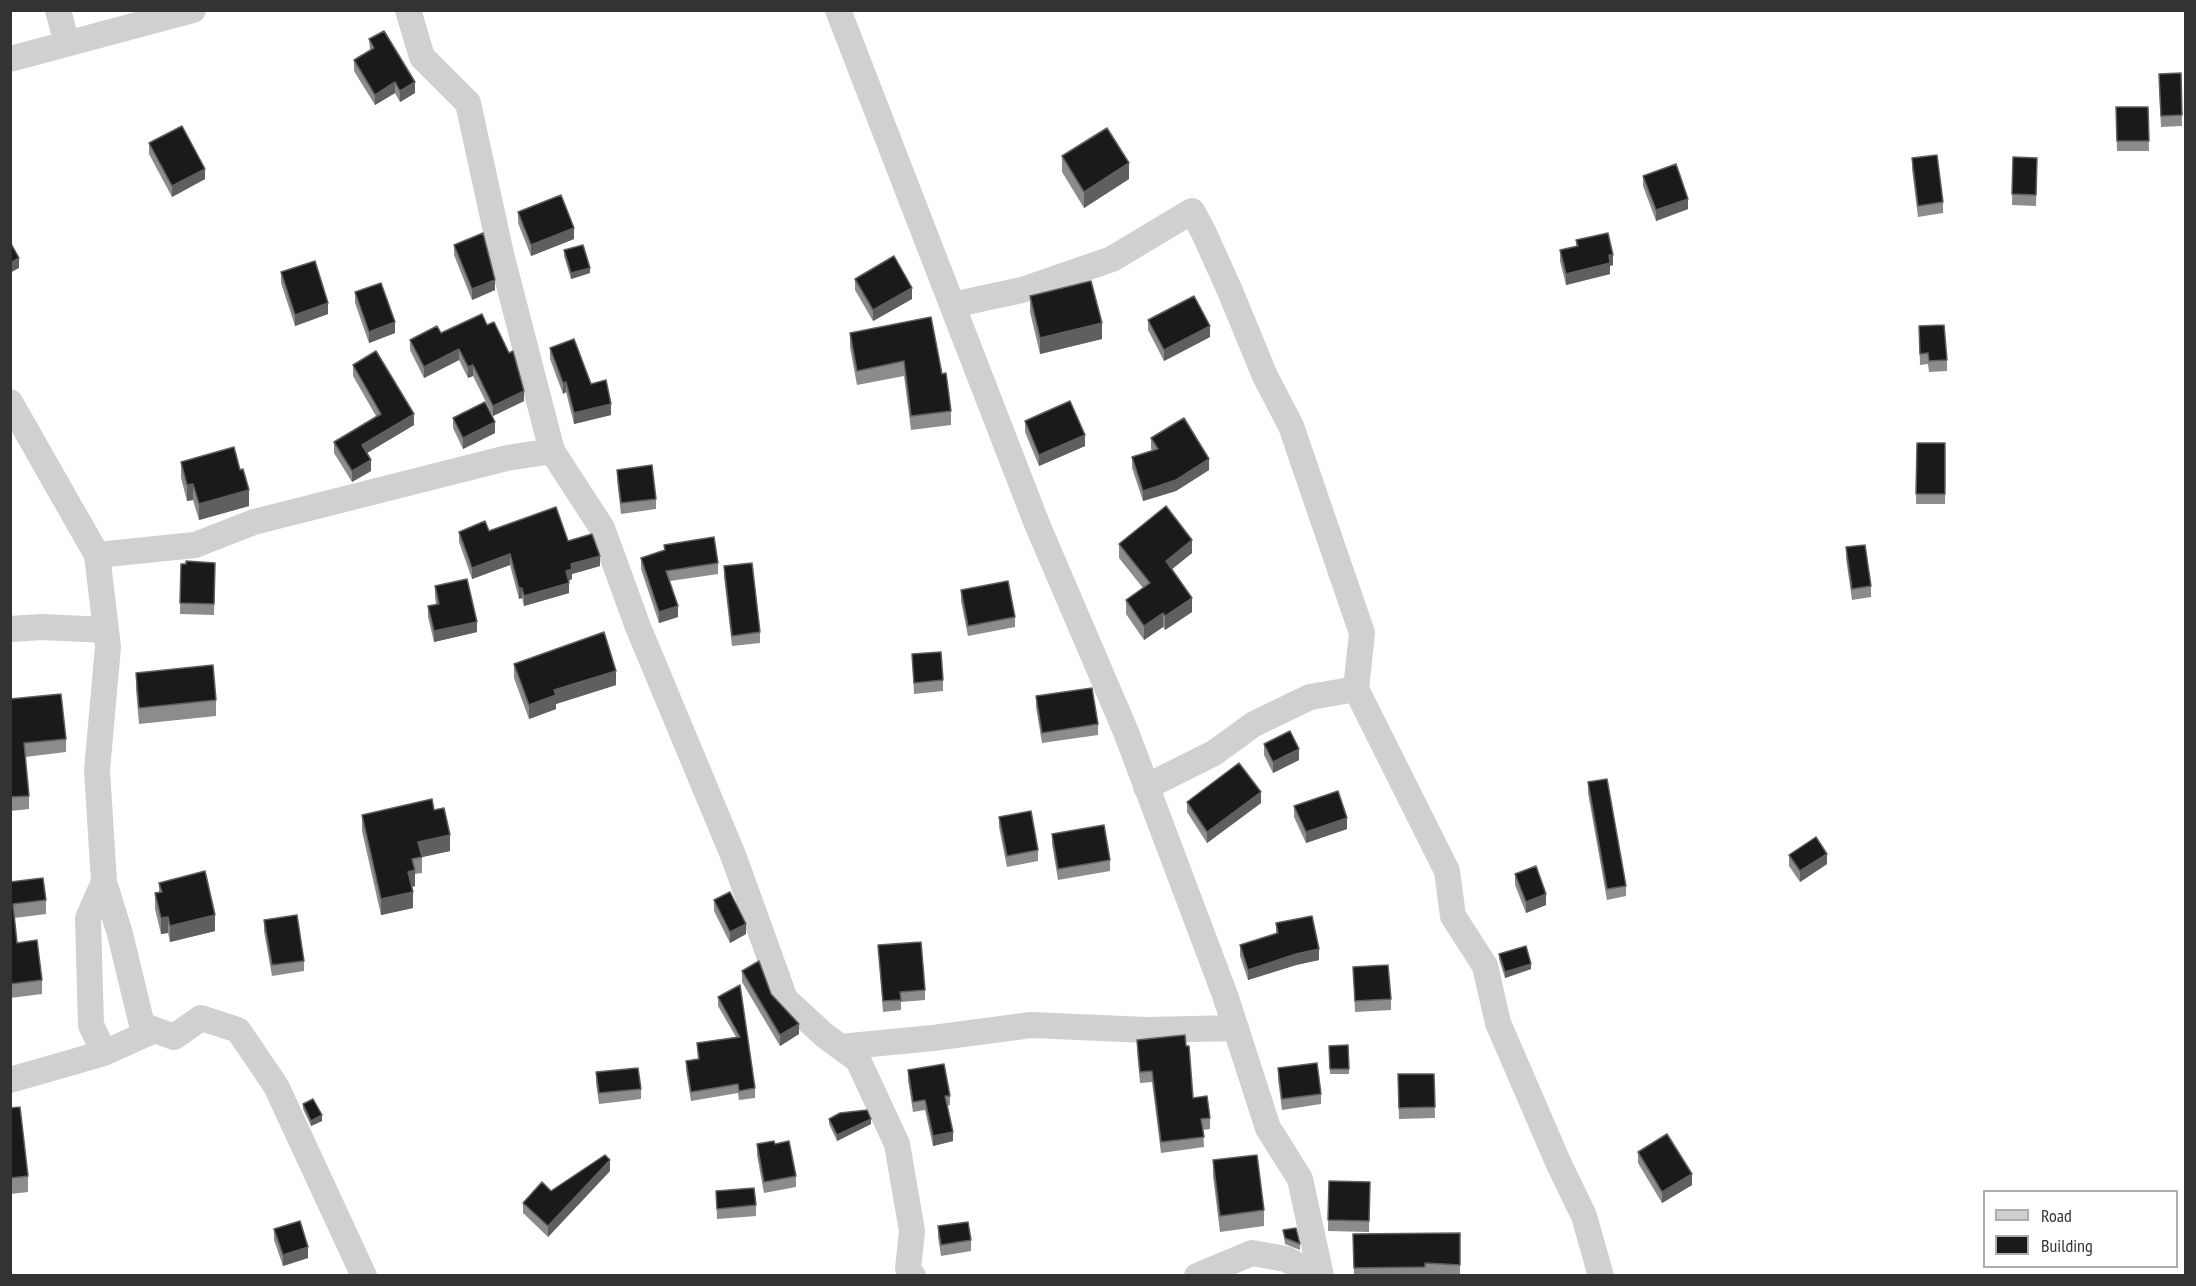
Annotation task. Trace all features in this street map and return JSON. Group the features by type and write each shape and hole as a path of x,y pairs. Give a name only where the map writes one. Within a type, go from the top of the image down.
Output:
{"street":[{"path":"58,10 67,44"},
{"path":"10,59 193,10"},
{"path":"408,10 422,57 468,103 501,254 552,451 602,528 638,627 733,855 785,999 824,1035 858,1060 897,1144 912,1232 909,1269 913,1275"},
{"path":"838,10 1037,524 1126,732 1236,1028 1268,1128 1300,1179 1319,1275"},
{"path":"952,305 1022,290 1112,259 1192,211 1230,291 1265,376 1291,426 1336,556 1362,633 1356,689 1447,871 1453,916 1485,966 1498,1023 1584,1216 1601,1275"},
{"path":"10,402 97,555 108,647 97,770 104,882 120,934 142,1025 174,1038 201,1018 237,1030 276,1086 364,1275"},
{"path":"97,555 195,545 254,522 507,458 552,451"},
{"path":"10,629 41,627 106,630"},
{"path":"1146,787 1214,753 1254,724 1310,696 1356,689"},
{"path":"104,882 88,918 91,1025 104,1053"},
{"path":"840,1047 1031,1025 1147,1030 1236,1028"},
{"path":"10,1080 104,1053 155,1030"},
{"path":"1197,1275 1252,1253 1286,1259 1319,1275"}],"building":[{"path":"384,31 415,82 400,91 395,82 375,95 354,60 374,48 369,39"},
{"path":"2181,73 2182,115 2161,116 2159,74"},
{"path":"2116,107 2148,107 2149,141 2117,141"},
{"path":"182,126 205,169 172,186 149,143"},
{"path":"1107,128 1129,163 1084,192 1062,156"},
{"path":"1937,155 1943,202 1918,206 1912,158"},
{"path":"2013,157 2037,158 2036,195 2012,194"},
{"path":"1676,164 1688,199 1656,210 1643,176"},
{"path":"561,195 574,228 531,245 518,212"},
{"path":"483,233 495,280 472,289 454,245"},
{"path":"1608,233 1613,255 1609,255 1610,263 1566,274 1560,250 1578,246 1576,240"},
{"path":"10,242 19,258 10,263"},
{"path":"583,245 590,268 571,273 564,250"},
{"path":"894,256 912,288 873,310 855,279"},
{"path":"315,261 328,303 295,315 281,272"},
{"path":"1091,281 1102,323 1040,338 1030,296"},
{"path":"381,283 395,322 369,332 355,292"},
{"path":"1194,296 1210,326 1164,350 1148,320"},
{"path":"482,314 487,325 494,322 509,353 513,351 524,391 493,406 473,365 468,367 459,349 424,367 410,340 437,326 441,333"},
{"path":"931,317 942,374 946,373 951,411 911,416 904,361 857,371 850,333"},
{"path":"1944,325 1947,360 1929,361 1928,353 1920,354 1919,326"},
{"path":"574,339 591,384 606,380 611,404 574,413 566,382 563,383 550,348"},
{"path":"376,351 414,414 362,445 371,460 352,471 334,442 381,414 353,365"},
{"path":"1070,401 1085,435 1039,455 1025,421"},
{"path":"485,402 495,422 463,438 453,418"},
{"path":"1184,418 1209,459 1176,480 1143,491 1132,457 1158,449 1151,438"},
{"path":"1917,443 1945,443 1945,494 1916,494"},
{"path":"234,447 240,470 243,469 249,490 199,504 193,484 187,485 181,462"},
{"path":"652,465 656,499 621,503 617,470"},
{"path":"1166,506 1192,540 1166,561 1192,598 1165,616 1163,613 1144,626 1126,600 1150,583 1119,544"},
{"path":"556,507 568,541 592,534 600,556 571,564 572,569 566,571 569,583 524,596 522,588 519,588 510,554 472,568 459,532 485,521 489,531"},
{"path":"714,537 718,563 666,571 678,606 659,612 641,558 665,550 664,545"},
{"path":"1865,545 1871,586 1852,589 1846,547"},
{"path":"186,561 215,563 214,604 180,603 181,564 186,564"},
{"path":"752,563 760,632 732,636 724,566"},
{"path":"467,579 477,622 434,631 428,606 439,604 435,586"},
{"path":"1008,581 1015,617 968,626 961,590"},
{"path":"604,632 616,671 554,690 556,695 529,705 514,664"},
{"path":"941,652 943,680 914,683 912,654"},
{"path":"213,665 216,700 139,708 136,673"},
{"path":"1092,688 1098,724 1042,733 1036,696"},
{"path":"61,694 66,739 24,743 29,796 10,797 10,699"},
{"path":"1290,731 1299,749 1273,762 1264,744"},
{"path":"1239,763 1261,792 1207,832 1187,802"},
{"path":"1607,779 1626,886 1607,889 1588,782"},
{"path":"1338,791 1347,818 1306,832 1294,806"},
{"path":"432,799 434,810 444,808 450,835 418,842 422,857 412,859 415,870 408,872 413,892 381,899 362,815"},
{"path":"1031,811 1038,850 1007,856 999,817"},
{"path":"1104,825 1110,860 1058,869 1052,834"},
{"path":"1816,837 1827,854 1800,871 1789,855"},
{"path":"1536,866 1546,894 1526,902 1515,874"},
{"path":"205,871 215,915 170,926 168,917 161,918 155,893 162,892 159,883"},
{"path":"43,878 46,900 13,904 17,943 37,940 42,980 10,984 10,882"},
{"path":"730,892 746,924 730,932 714,900"},
{"path":"297,915 304,961 272,965 264,920"},
{"path":"1312,916 1319,949 1248,970 1240,945 1278,933 1276,923"},
{"path":"921,942 925,990 900,992 901,1000 883,1001 878,945"},
{"path":"1526,946 1531,964 1505,972 1499,954"},
{"path":"759,961 771,994 799,1024 780,1035 742,971"},
{"path":"1388,965 1391,999 1355,1001 1353,967"},
{"path":"740,985 755,1088 739,1091 738,1084 691,1092 686,1061 699,1059 697,1043 740,1037 718,997"},
{"path":"1185,1035 1186,1046 1189,1046 1193,1098 1207,1096 1210,1118 1201,1119 1204,1137 1161,1142 1152,1071 1140,1072 1137,1040"},
{"path":"1348,1045 1349,1069 1330,1069 1329,1046"},
{"path":"1317,1063 1321,1094 1282,1099 1278,1068"},
{"path":"944,1064 950,1096 945,1096 953,1132 933,1136 925,1100 913,1102 908,1070"},
{"path":"638,1068 641,1089 599,1093 596,1072"},
{"path":"1398,1074 1434,1074 1435,1107 1399,1108"},
{"path":"313,1099 322,1115 311,1121 303,1104"},
{"path":"20,1107 28,1176 10,1178 10,1108"},
{"path":"867,1110 871,1119 837,1135 829,1119 840,1113"},
{"path":"1667,1134 1692,1174 1662,1192 1638,1152"},
{"path":"774,1141 775,1144 789,1141 796,1176 764,1182 757,1144"},
{"path":"605,1155 610,1160 548,1226 523,1203 542,1182 551,1191"},
{"path":"1257,1155 1264,1210 1220,1216 1213,1160"},
{"path":"1329,1181 1370,1182 1369,1221 1328,1220"},
{"path":"754,1188 756,1205 717,1209 716,1191"},
{"path":"300,1221 308,1247 283,1255 274,1229"},
{"path":"968,1222 971,1240 941,1245 938,1226"},
{"path":"1296,1228 1300,1244 1285,1238 1283,1230"},
{"path":"1460,1233 1460,1265 1425,1263 1425,1267 1354,1268 1353,1234"}]}
